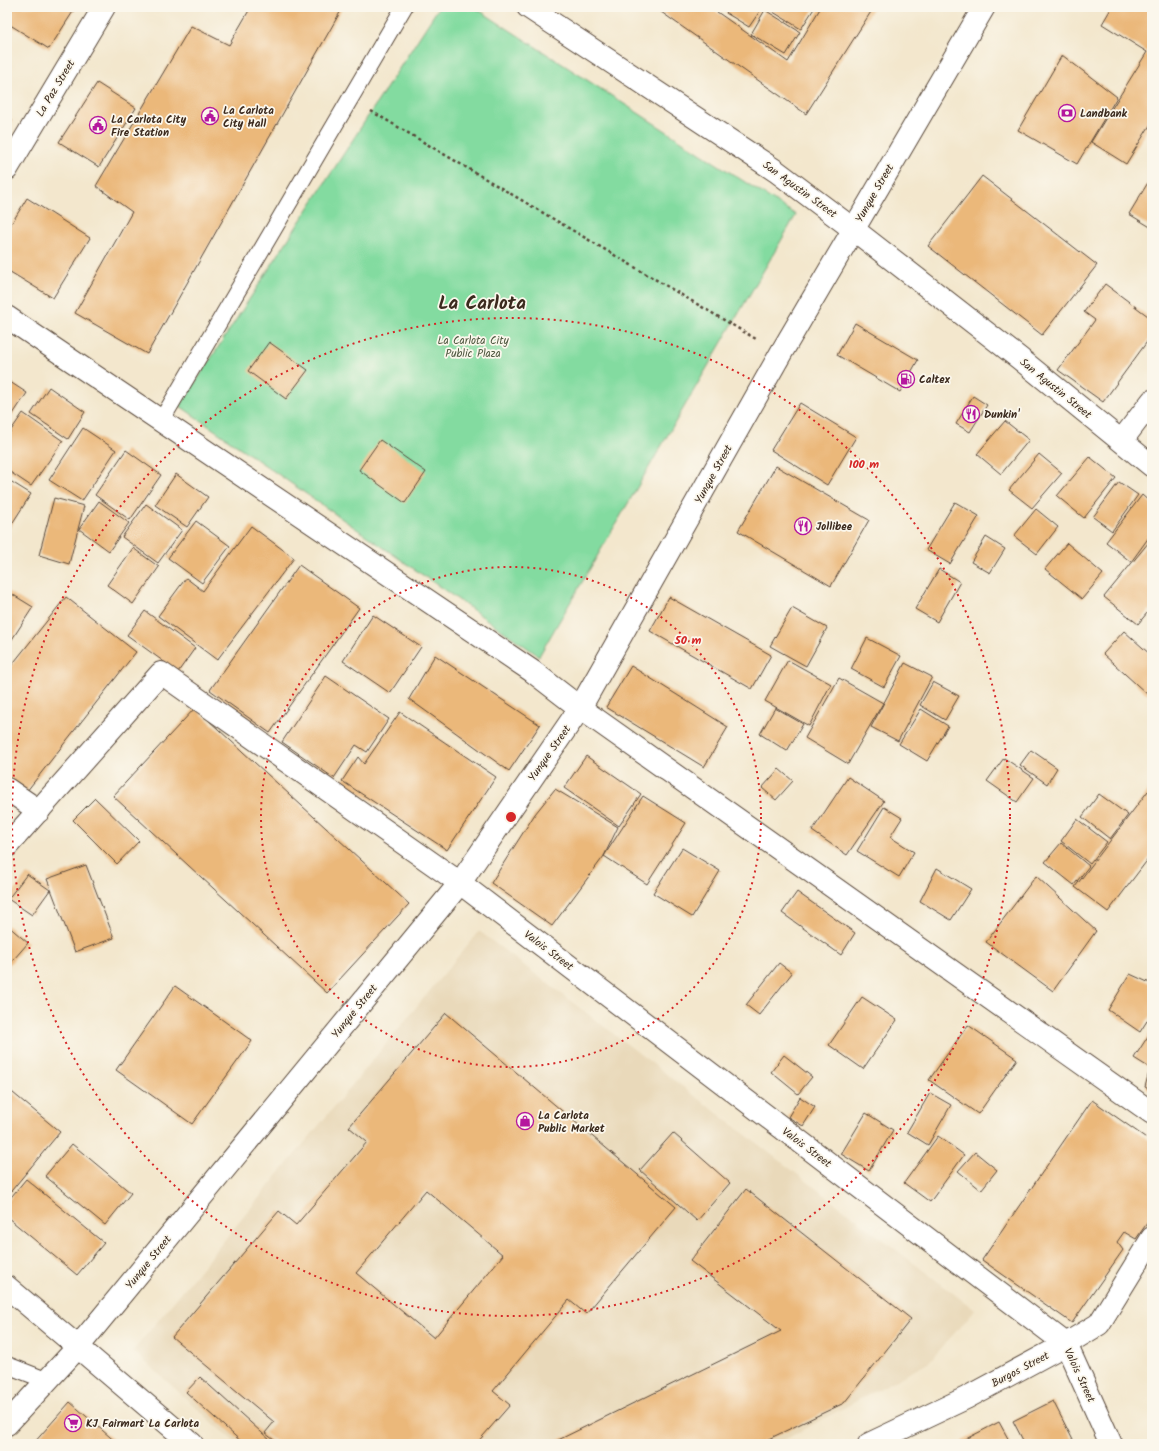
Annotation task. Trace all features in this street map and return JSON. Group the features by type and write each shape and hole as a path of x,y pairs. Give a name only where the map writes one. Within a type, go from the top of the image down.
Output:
{"street":[{"name":"La Paz Street","path":"7,169 104,7"},
{"name":"San Agustin Street","path":"528,7 776,171 1013,353 1122,440 1152,466"},
{"name":"Yunque Street","path":"7,1424 78,1347 460,883 580,708 781,353 984,7"},
{"path":"7,317 532,671 580,708 1152,1113"},
{"path":"1122,440 1152,401"},
{"name":"Valois Street","path":"39,811 162,674 460,883 1066,1344 1111,1444"},
{"path":"7,789 39,811 7,846"},
{"name":"Burgos Street","path":"869,1444 966,1398 1066,1344 1099,1324 1152,1238"},
{"path":"7,1288 192,1444"}],"lane":[{"path":"161,420 404,7"},
{"path":"7,1365 48,1380"}],"path":[{"path":"350,98 781,353"}],"shaded area":[{"name":"La Carlota Public Market","path":"479,931 975,1310 928,1363 776,1444 237,1444 133,1351"}],"green space":[{"name":"La Carlota City Public Plaza","path":"439,7 474,7 796,215 539,656 180,406"}],"building":[{"path":"7,7 76,7 49,49 7,23"},
{"name":"La Carlota City Hall","path":"251,7 343,7 147,354 75,313 132,212 96,186 191,26 229,45"},
{"path":"654,7 710,7 788,62 821,7 874,7 806,114"},
{"path":"730,7 762,8 749,27 726,13"},
{"path":"765,7 815,7 801,29"},
{"path":"1112,7 1152,7 1152,122 1126,164 1091,142 1147,52 1102,24"},
{"path":"765,10 800,32 786,55 751,34"},
{"name":"Landbank","path":"1062,55 1117,97 1077,164 1018,130"},
{"name":"La Carlota City Fire Station","path":"97,83 136,108 99,167 59,142"},
{"path":"7,117 12,120 7,129"},
{"path":"982,176 1097,265 1042,335 928,246"},
{"path":"1152,176 1152,228 1129,214"},
{"path":"27,198 90,238 53,298 7,270 7,231"},
{"path":"1105,284 1152,319 1152,335 1103,402 1058,370 1095,320 1084,312"},
{"path":"855,323 918,360 900,392 837,355"},
{"path":"269,342 308,370 286,399 248,371"},
{"path":"7,380 27,393 7,423"},
{"path":"49,387 85,412 68,439 31,414"},
{"name":"Dunkin'","path":"973,396 987,405 970,432 956,424"},
{"path":"800,403 856,437 827,485 771,450"},
{"path":"23,413 63,441 31,486 7,470 7,436"},
{"path":"1005,421 1029,440 1001,474 977,454"},
{"path":"83,428 116,450 82,501 49,480"},
{"path":"380,440 426,472 405,503 359,470"},
{"path":"126,450 161,475 130,520 95,495"},
{"path":"1039,454 1062,473 1032,508 1009,490"},
{"path":"1090,457 1116,478 1084,518 1057,496"},
{"name":"Jollibee","path":"776,466 869,520 831,586 738,531"},
{"path":"176,474 208,497 187,527 155,505"},
{"path":"7,479 31,494 8,530 7,529"},
{"path":"1119,482 1138,495 1112,531 1093,517"},
{"path":"1142,495 1152,504 1152,533 1131,562 1106,542"},
{"path":"54,498 84,506 69,564 39,555"},
{"path":"99,501 129,523 109,551 79,529"},
{"path":"955,502 979,516 950,564 926,550"},
{"path":"146,504 182,530 158,563 122,537"},
{"path":"1036,509 1058,527 1037,554 1014,536"},
{"path":"196,521 230,546 202,583 168,558"},
{"path":"251,526 294,558 217,660 158,616 186,578 203,591"},
{"path":"986,537 1005,549 990,573 971,562"},
{"path":"1149,542 1152,545 1152,607 1138,624 1104,597"},
{"path":"1067,543 1103,574 1082,599 1045,569"},
{"path":"133,548 159,567 133,604 107,585"},
{"path":"299,565 359,608 270,733 210,690"},
{"path":"939,569 960,582 937,622 915,609"},
{"path":"7,591 33,607 9,644 7,642"},
{"path":"66,597 136,652 23,796 7,783 7,671"},
{"path":"669,597 771,655 752,689 650,631"},
{"path":"792,608 827,628 806,666 770,646"},
{"path":"145,611 195,648 178,672 127,635"},
{"path":"373,615 421,647 390,693 343,661"},
{"path":"1124,631 1152,656 1152,688 1147,694 1103,654"},
{"path":"867,638 901,656 884,687 851,669"},
{"path":"435,655 540,725 509,771 409,699"},
{"path":"788,660 831,684 809,726 765,701"},
{"path":"905,663 932,677 898,741 871,727"},
{"path":"631,666 728,727 704,767 606,707"},
{"path":"326,676 389,719 367,752 356,745 334,778 282,742"},
{"path":"839,678 883,703 848,764 805,738"},
{"path":"933,682 959,696 945,720 920,705"},
{"path":"195,708 409,904 327,993 113,796"},
{"path":"775,708 803,724 787,751 760,734"},
{"path":"921,709 948,726 927,761 899,744"},
{"path":"400,712 496,777 447,850 342,781 358,757 364,764"},
{"path":"1031,750 1057,768 1047,784 1020,765"},
{"path":"586,756 641,794 619,826 564,788"},
{"path":"1004,758 1034,778 1017,802 987,781"},
{"path":"779,769 793,781 776,800 762,788"},
{"path":"848,777 884,801 847,855 812,831"},
{"path":"555,789 618,827 604,856 552,926 491,883 535,814"},
{"path":"1148,791 1152,794 1152,854 1108,912 1075,887"},
{"path":"1099,794 1128,815 1110,839 1082,817"},
{"path":"643,796 686,823 647,884 604,856"},
{"path":"95,798 139,841 117,864 73,820"},
{"path":"884,807 902,818 890,837 914,852 899,877 857,851"},
{"path":"1077,819 1107,842 1090,864 1061,841"},
{"path":"1061,843 1089,866 1074,885 1045,862"},
{"path":"682,848 720,871 692,917 653,893"},
{"path":"86,865 114,938 75,952 47,879"},
{"path":"937,868 971,889 951,920 920,901"},
{"path":"27,874 50,890 32,915 8,899"},
{"path":"1036,876 1096,931 1053,991 986,942"},
{"path":"797,892 855,933 841,955 782,913"},
{"path":"7,925 28,943 7,967"},
{"path":"779,963 792,973 759,1015 746,1005"},
{"path":"1130,974 1152,984 1152,1013 1140,1032 1108,1010"},
{"path":"175,986 252,1041 192,1124 116,1070"},
{"path":"862,997 897,1020 863,1069 829,1045"},
{"path":"446,1013 676,1207 586,1314 569,1300 493,1391 510,1405 476,1444 279,1444 265,1433 274,1422 172,1337 279,1211 296,1225 367,1142 349,1127","holes":["426,1190 503,1255 434,1338 356,1273"]},
{"path":"968,1025 1017,1059 978,1114 929,1080"},
{"path":"1152,1030 1152,1091 1145,1087 1150,1068 1134,1058"},
{"path":"784,1055 812,1077 798,1094 771,1072"},
{"path":"7,1088 60,1132 7,1196"},
{"path":"930,1093 951,1105 928,1145 907,1132"},
{"path":"800,1097 815,1107 803,1126 788,1117"},
{"path":"1092,1100 1152,1142 1152,1216 1136,1239 1124,1232 1117,1242 1123,1250 1072,1323 982,1260"},
{"path":"866,1113 893,1130 869,1171 841,1154"},
{"path":"673,1133 730,1183 697,1221 640,1170"},
{"path":"938,1136 964,1155 930,1202 904,1183"},
{"path":"72,1144 131,1193 105,1225 45,1176"},
{"path":"975,1152 997,1170 981,1190 958,1171"},
{"path":"26,1179 104,1243 77,1275 7,1217 7,1202"},
{"path":"746,1189 911,1319 844,1403 758,1444 550,1444 781,1331 690,1261"},
{"path":"200,1377 271,1441 268,1444 244,1444 186,1392"},
{"path":"1053,1401 1075,1444 1025,1444 1013,1421"},
{"name":"KJ Fairmart La Carlota","path":"70,1402 118,1444 33,1444"},
{"path":"999,1422 1011,1444 964,1444 962,1441"}],"place":[{"name":"Landbank","path":"1067,113"},
{"name":"La Carlota City Hall","path":"210,116"},
{"name":"La Carlota City Fire Station","path":"98,125"},
{"name":"Caltex","path":"906,379"},
{"name":"Dunkin'","path":"971,414"},
{"name":"Jollibee","path":"803,526"},
{"name":"La Carlota Public Market","path":"525,1121"},
{"name":"KJ Fairmart La Carlota","path":"73,1423"}],"district":[{"name":"La Carlota","path":"482,302"}]}
